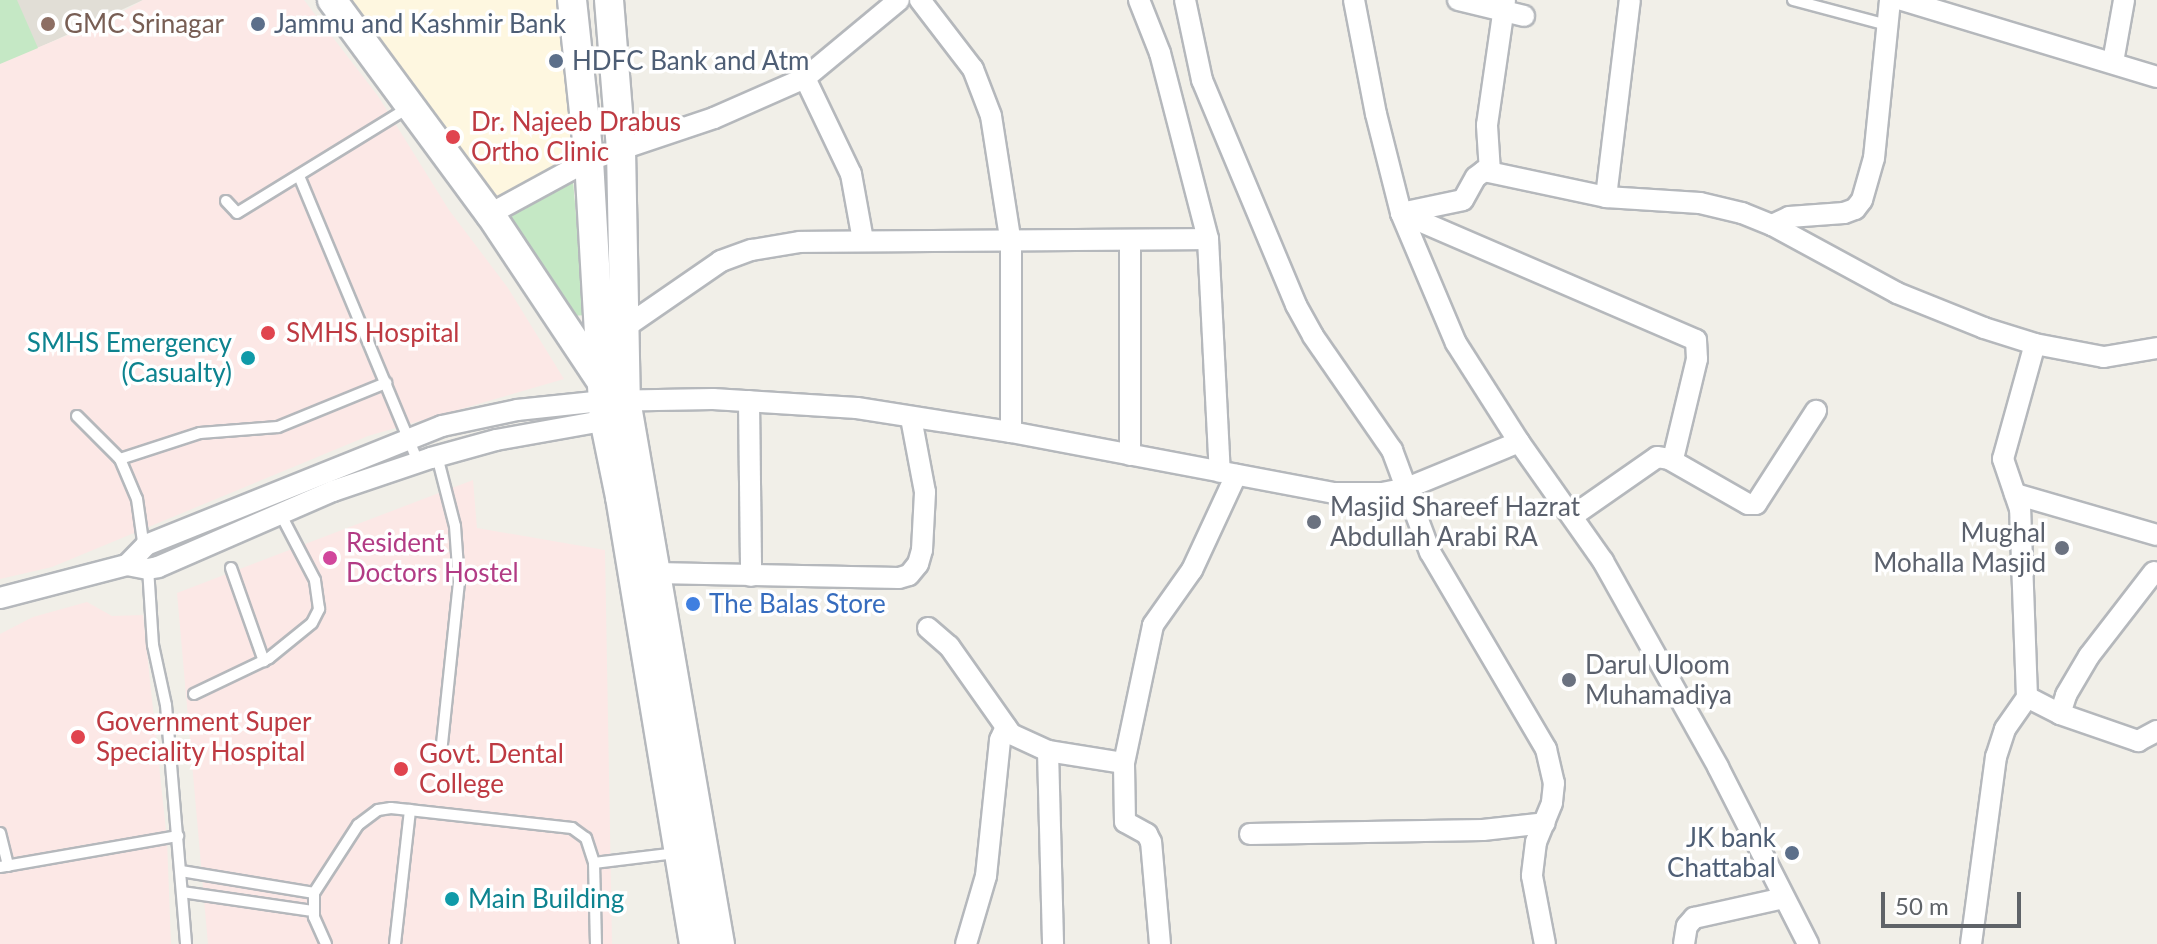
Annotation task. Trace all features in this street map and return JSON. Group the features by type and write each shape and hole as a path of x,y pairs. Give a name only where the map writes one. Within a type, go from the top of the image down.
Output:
{"main road":[{"path":"332,0 490,214 613,404 656,573 720,944"},
{"path":"572,0 625,526 694,944"},
{"path":"609,0 621,149 624,328 613,404"}],"street":[{"path":"490,214 589,160 714,118 805,78 899,0"},
{"path":"920,0 973,69 986,104 1011,243 1011,432"},
{"path":"1139,0 1160,53 1208,239 1228,474 1192,570 1153,625 1124,763 1125,822 1147,834 1151,842 1160,944"},
{"path":"1185,0 1202,80 1296,305 1313,336 1416,484 1430,552 1546,749 1554,783 1545,823 1536,842 1532,867 1545,944"},
{"path":"1354,0 1376,114 1401,213 1456,343 1519,442 1574,515 1603,561 1718,767 1808,944"},
{"path":"1458,0 1504,6 1524,16"},
{"path":"1606,197 1630,0"},
{"path":"1772,225 1789,217 1844,213 1855,209 1862,200 1874,158 1890,0"},
{"path":"1902,0 2157,77"},
{"path":"2113,62 2124,0"},
{"path":"1490,172 1487,125 1504,6"},
{"path":"805,78 851,174 863,240"},
{"path":"1401,213 1463,200 1478,174 1490,172 1606,197 1700,203 1772,225 1946,316 2035,344 2104,357 2157,348"},
{"path":"1401,213 1696,340 1694,371 1674,455 1669,459"},
{"path":"624,328 696,275 742,253 800,242 1011,243 1208,239"},
{"path":"1130,241 1130,455"},
{"path":"1971,944 1996,757 2005,729 2027,697 2022,527 2015,494 2007,478 2003,447 2035,344"},
{"path":"127,565 144,546 442,426 488,415 613,404 749,401 857,408 1011,432 1335,493 1382,493 1416,484 1519,442"},
{"path":"749,401 751,576"},
{"path":"0,598 127,565 148,569 280,513 428,459 613,404"},
{"path":"1574,515 1651,460 1669,459 1748,504 1756,504 1816,411"},
{"path":"656,573 899,578 915,570 922,550 925,492 911,418"},
{"path":"2015,494 2157,535"},
{"path":"2060,714 2066,695 2089,656 2154,572"},
{"path":"928,628 949,646 1006,727 1022,741 1048,751 1124,763"},
{"path":"2027,697 2060,714 2147,743 2157,731"},
{"path":"966,944 986,876 1000,740 1006,727"},
{"path":"1048,751 1053,944"},
{"path":"1250,834 1483,830 1545,823"},
{"path":"1684,944 1687,926 1694,918 1784,898"}],"lane":[{"path":"1793,0 1887,25"},
{"path":"226,201 237,213 409,107"},
{"path":"299,176 410,439 428,459 455,526 459,582 442,745"},
{"path":"120,459 200,433 278,427 386,383"},
{"path":"77,416 120,459 137,499 148,569 153,645 166,705 186,944"},
{"path":"194,694 264,661 312,623 319,609 315,580 280,513"},
{"path":"231,568 264,661"},
{"path":"326,944 313,911 314,893 368,815 391,808 572,828 586,838 594,863 596,944"},
{"path":"395,944 410,810"},
{"path":"0,833 4,866 178,836"},
{"path":"594,863 680,852"},
{"path":"181,871 314,893"},
{"path":"182,892 313,911"}],"shaded area":[{"name":"GMC Srinagar","path":"0,0 143,0 38,48"},
{"name":"SMHS Hospital","path":"143,0 304,0 378,96 449,210 508,288 564,379 368,436 52,567 0,579 0,63 115,16"},
{"path":"334,0 573,0 589,160 490,214"},
{"name":"Govt. Dental College","path":"473,480 477,528 605,550 612,944 208,944 177,593"},
{"name":"Government Super Speciality Hospital","path":"87,602 112,616 143,615 167,840 171,944 0,944 0,634 33,617"}],"green space":[{"path":"0,0 17,0 38,48 0,64"},
{"path":"573,181 585,315 573,316 507,215"}],"place":[{"name":"GMC Srinagar","path":"48,24"},
{"name":"Jammu and Kashmir Bank","path":"258,24"},
{"name":"HDFC Bank and Atm","path":"556,61"},
{"name":"Dr. Najeeb Drabus Ortho Clinic","path":"453,137"},
{"name":"SMHS Hospital","path":"268,333"},
{"name":"SMHS Emergency (Casualty)","path":"248,358"},
{"name":"Masjid Shareef Hazrat Abdullah Arabi RA","path":"1314,522"},
{"name":"Mughal Mohalla Masjid","path":"2062,548"},
{"name":"Resident Doctors Hostel","path":"330,558"},
{"name":"The Balas Store","path":"693,604"},
{"name":"Darul Uloom Muhamadiya","path":"1569,680"},
{"name":"Government Super Speciality Hospital","path":"78,737"},
{"name":"Govt. Dental College","path":"401,769"},
{"name":"JK bank Chattabal","path":"1792,853"},
{"name":"Main Building","path":"452,899"}]}
